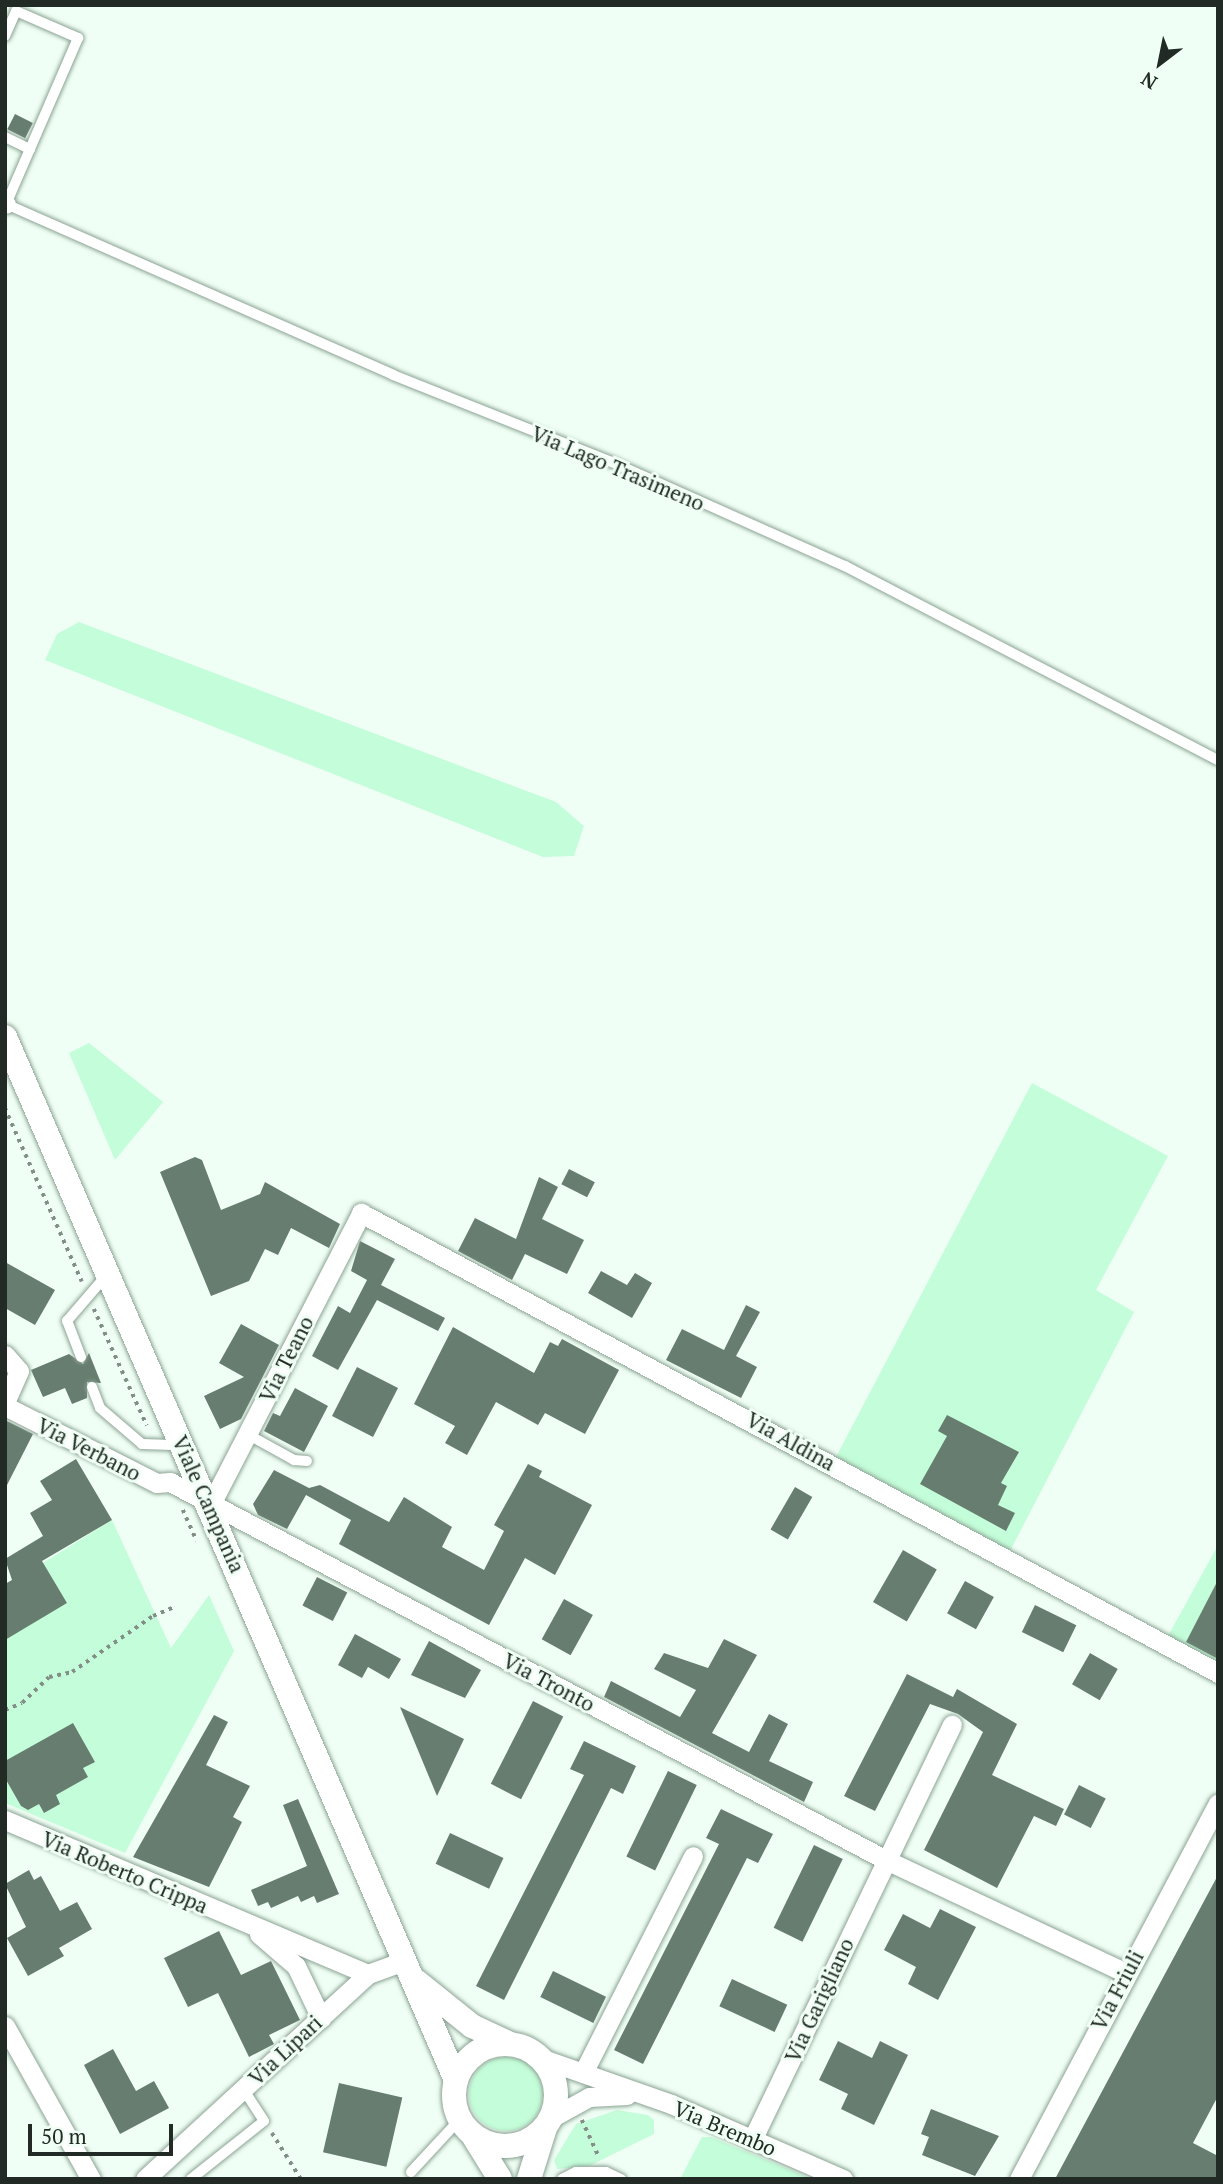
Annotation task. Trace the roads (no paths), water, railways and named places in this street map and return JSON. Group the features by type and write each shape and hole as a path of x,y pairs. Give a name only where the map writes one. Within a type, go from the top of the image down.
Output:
{"street":[{"name":"Viale Campania","path":"5,1037 210,1506 404,1968 456,2080"},
{"name":"Via Teano","path":"210,1506 361,1213"},
{"name":"Via Aldina","path":"361,1213 1218,1673"},
{"name":"Via Verbano","path":"5,1355 19,1371 5,1404 157,1483 170,1482 210,1506"},
{"name":"Via Tronto","path":"210,1506 886,1860 1126,1973"},
{"path":"886,1860 952,1725"},
{"name":"Via Friuli","path":"1019,2179 1218,1803"},
{"name":"Via Roberto Crippa","path":"5,1821 368,1974"},
{"path":"583,2073 693,1856"},
{"name":"Via Garigliano","path":"752,2140 886,1860"},
{"name":"Via Roberto Crippa","path":"244,1923 296,1966 321,2018"},
{"name":"Viale Campania","path":"404,1968 472,2026 511,2045"},
{"name":"Via Lipari","path":"145,2179 368,1974 404,1968"},
{"path":"5,2026 91,2179"},
{"path":"500,2179 464,2125 456,2080 477,2053 511,2045 540,2058 555,2084 557,2123 529,2179"},
{"name":"Via Brembo","path":"540,2058 646,2096 843,2179"},
{"name":"Via Brembo","path":"557,2123 589,2097 646,2096"},
{"path":"464,2125 506,2147 527,2142 557,2123"}],"lane":[{"path":"5,36 16,11 78,38 6,203"},
{"path":"5,137 30,149"},
{"name":"Via Lago Trasimeno","path":"6,203 393,376 612,463 845,566 1218,760"},
{"path":"80,1357 67,1321 108,1274"},
{"path":"92,1387 100,1408 142,1444 183,1445"},
{"path":"247,1434 294,1460 307,1461"},
{"path":"191,2179 264,2121 243,2089"},
{"path":"411,2172 464,2125"},
{"path":"562,2179 576,2172 606,2172 621,2179"}]}
